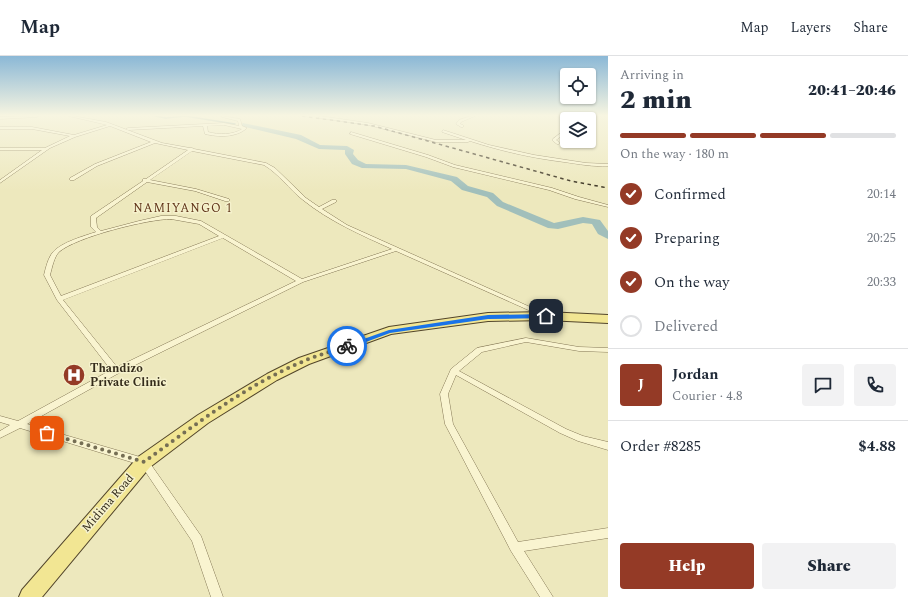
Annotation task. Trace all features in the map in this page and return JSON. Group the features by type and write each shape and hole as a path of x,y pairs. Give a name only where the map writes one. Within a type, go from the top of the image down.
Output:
{"main road":[{"name":"Midima Road","path":"29,597 144,462 203,419 272,377 304,361 389,332 488,317 546,316 608,319"}],"street":[{"path":"0,182 46,149 63,141"},
{"path":"378,141 454,166 550,189 608,206"},
{"path":"473,141 544,158 582,164 608,165"},
{"path":"72,179 96,165 154,142 265,164 274,169 304,199 345,226 546,316"},
{"path":"0,149 46,149"},
{"path":"100,233 94,227 93,217 192,149"},
{"path":"145,180 196,190 227,200"},
{"path":"318,209 334,201"},
{"path":"116,371 59,299 47,275 56,252 66,245 100,233 162,217 184,218 201,224 301,281"},
{"path":"59,299 223,236"},
{"path":"0,436 116,371 301,281 397,249"},
{"path":"547,597 515,547 449,424 444,394 454,371 480,350 526,340 579,349 608,350"},
{"path":"454,371 563,431 581,439 608,446"},
{"path":"0,419 144,462 197,539 216,597"},
{"path":"515,547 608,533"}],"waterway":[{"path":"307,141 319,147 347,148 350,150 349,154 355,162 365,166 406,167 454,179 465,188 490,195 500,204 552,226 564,225 583,220 596,222 602,232 608,236"}],"railway":[{"path":"429,141 571,181 608,188"}],"way so far":[{"path":"47,433 144,462 203,419 272,377 304,361 347,346"}],"place":[{"name":"Thandizo Private Clinic","path":"74,375"}],"district":[{"name":"NAMIYANGO 1","path":"183,208"}],"route":[{"path":"347,346 389,332 488,317 546,316"}]}
